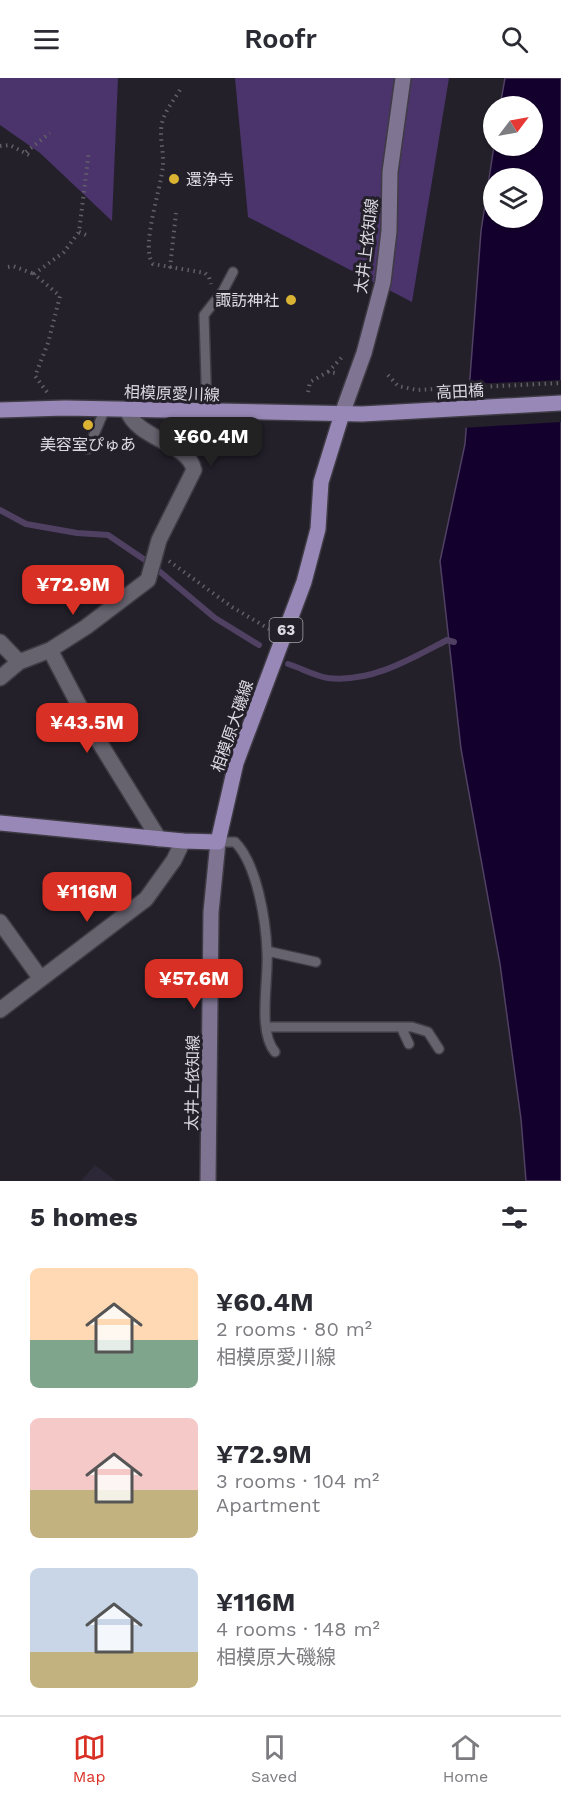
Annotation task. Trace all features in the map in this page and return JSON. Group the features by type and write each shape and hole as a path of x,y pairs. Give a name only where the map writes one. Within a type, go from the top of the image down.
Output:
{"main road":[{"name":"太井上依知線","path":"342,414 364,353 383,282 389,231 390,172 403,78"},
{"name":"高田橋","path":"342,414 561,403"},
{"name":"相模原愛川線","path":"0,410 48,408 342,414"},
{"name":"相模原大磯線","path":"218,842 236,763 303,582 318,529 321,482 342,414"},
{"path":"0,823 159,839 218,842"},
{"name":"太井上依知線","path":"208,1181 211,912 218,842"}],"street":[{"path":"0,678 19,662 50,650 148,580 168,518 193,474 193,463 186,456 131,421 127,410"},
{"path":"0,642 19,662"},
{"path":"50,650 93,732 159,839"},
{"path":"0,1010 146,899 174,860 183,841"},
{"path":"0,922 41,979"}],"lane":[{"path":"207,412 204,315 223,291 233,272"},
{"path":"88,449 105,409"},
{"path":"218,842 235,842 244,851 254,872 267,951 266,1027 269,1044 275,1052"},
{"path":"267,951 316,962"},
{"path":"266,1027 401,1027 428,1032 439,1049"},
{"path":"401,1027 409,1044"}],"path":[{"path":"180,90 162,125 163,163 155,213 147,237 148,257 153,264 205,273 209,277 211,283 204,315"},
{"path":"0,146 10,145 28,153 50,133"},
{"path":"34,274 64,252 79,232 89,151"},
{"path":"170,268 176,213"},
{"path":"79,232 86,235"},
{"path":"8,267 13,266 34,274 60,296 48,343 35,376 47,389 48,408"},
{"path":"308,392 310,382 328,372 336,373"},
{"path":"388,375 398,387 417,390 561,383"},
{"path":"156,551 232,607 283,637"}],"shaded area":[{"path":"0,78 118,78 112,221 40,153 0,125"},
{"path":"235,78 449,78 412,302 248,217"},
{"path":"505,78 561,78 561,1181 526,1181 521,1119 500,964 461,749 440,561 465,444 483,218 483,228 543,228 543,168 491,168 492,156 543,156 543,96 502,96"},
{"path":"95,1165 116,1181 81,1181"}],"pier":[{"path":"561,380 561,422 463,428 466,384"}],"waterway":[{"path":"0,510 26,524 77,533 108,535 145,560"},
{"path":"159,571 215,618 259,645"},
{"path":"288,664 328,678 360,677 390,668 447,640 454,642"}],"place":[{"name":"還浄寺","path":"174,179"},
{"name":"諏訪神社","path":"291,300"},
{"name":"美容室ぴゅあ","path":"88,425"}]}
